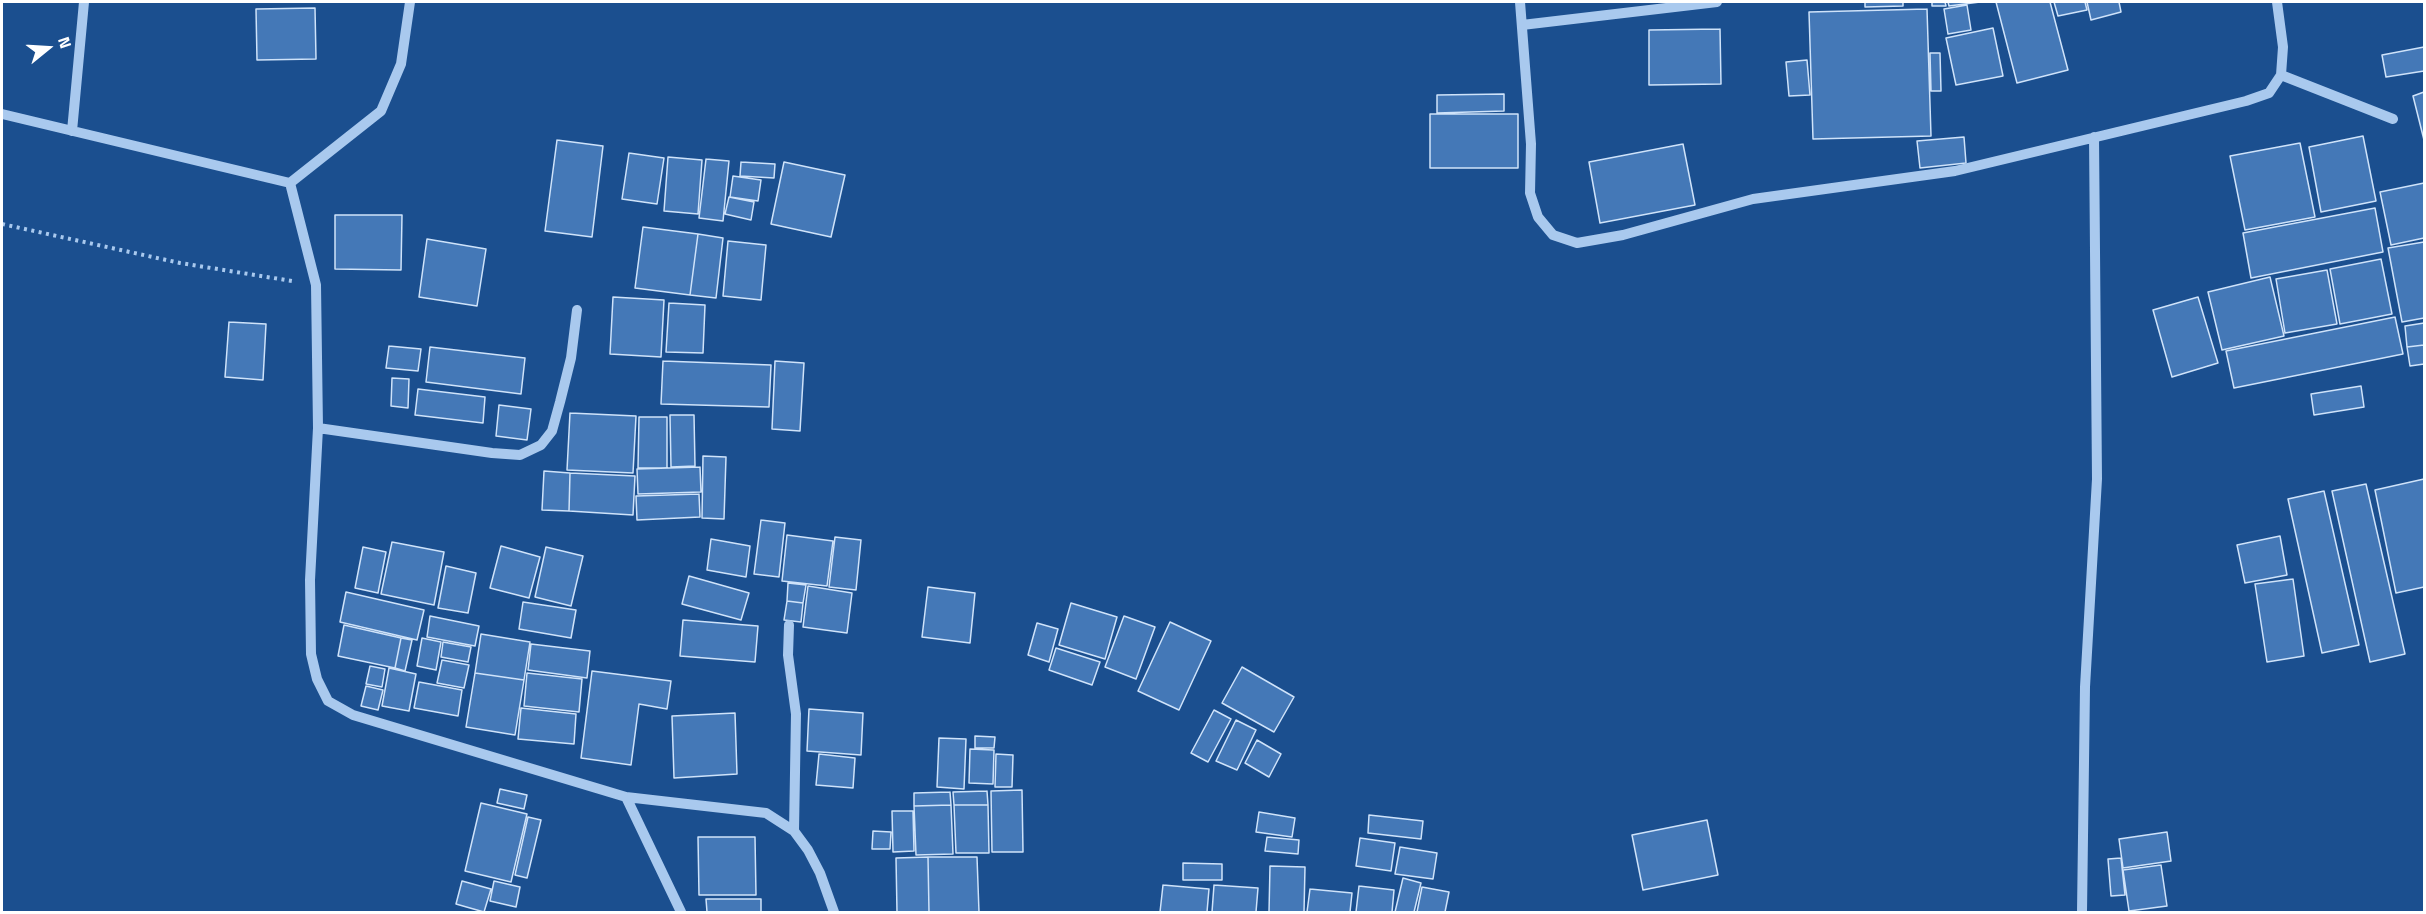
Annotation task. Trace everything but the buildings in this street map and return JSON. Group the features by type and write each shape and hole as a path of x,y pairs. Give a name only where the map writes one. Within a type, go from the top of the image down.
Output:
{"street":[{"path":"72,131 84,2"},
{"path":"291,183 381,111 401,64 410,2"},
{"path":"1520,2 1531,144 1530,193 1538,217 1553,235 1577,243 1623,235 1753,199 1955,171 2246,101 2269,93 2281,75 2283,47 2277,2"},
{"path":"1522,25 1717,2"},
{"path":"2281,75 2393,119"},
{"path":"2,114 291,183"},
{"path":"2082,912 2085,687 2097,479 2094,137"},
{"path":"291,183 316,285 318,428 310,580 311,654 317,679 328,700 364,718 626,797 766,813 794,831 820,873 834,912"},
{"path":"318,428 520,455 541,445 552,431 571,358 577,310"},
{"path":"789,625 788,656 796,714 794,831"},
{"path":"626,797 681,912"}],"path":[{"path":"2,224 180,263 316,285"}]}
